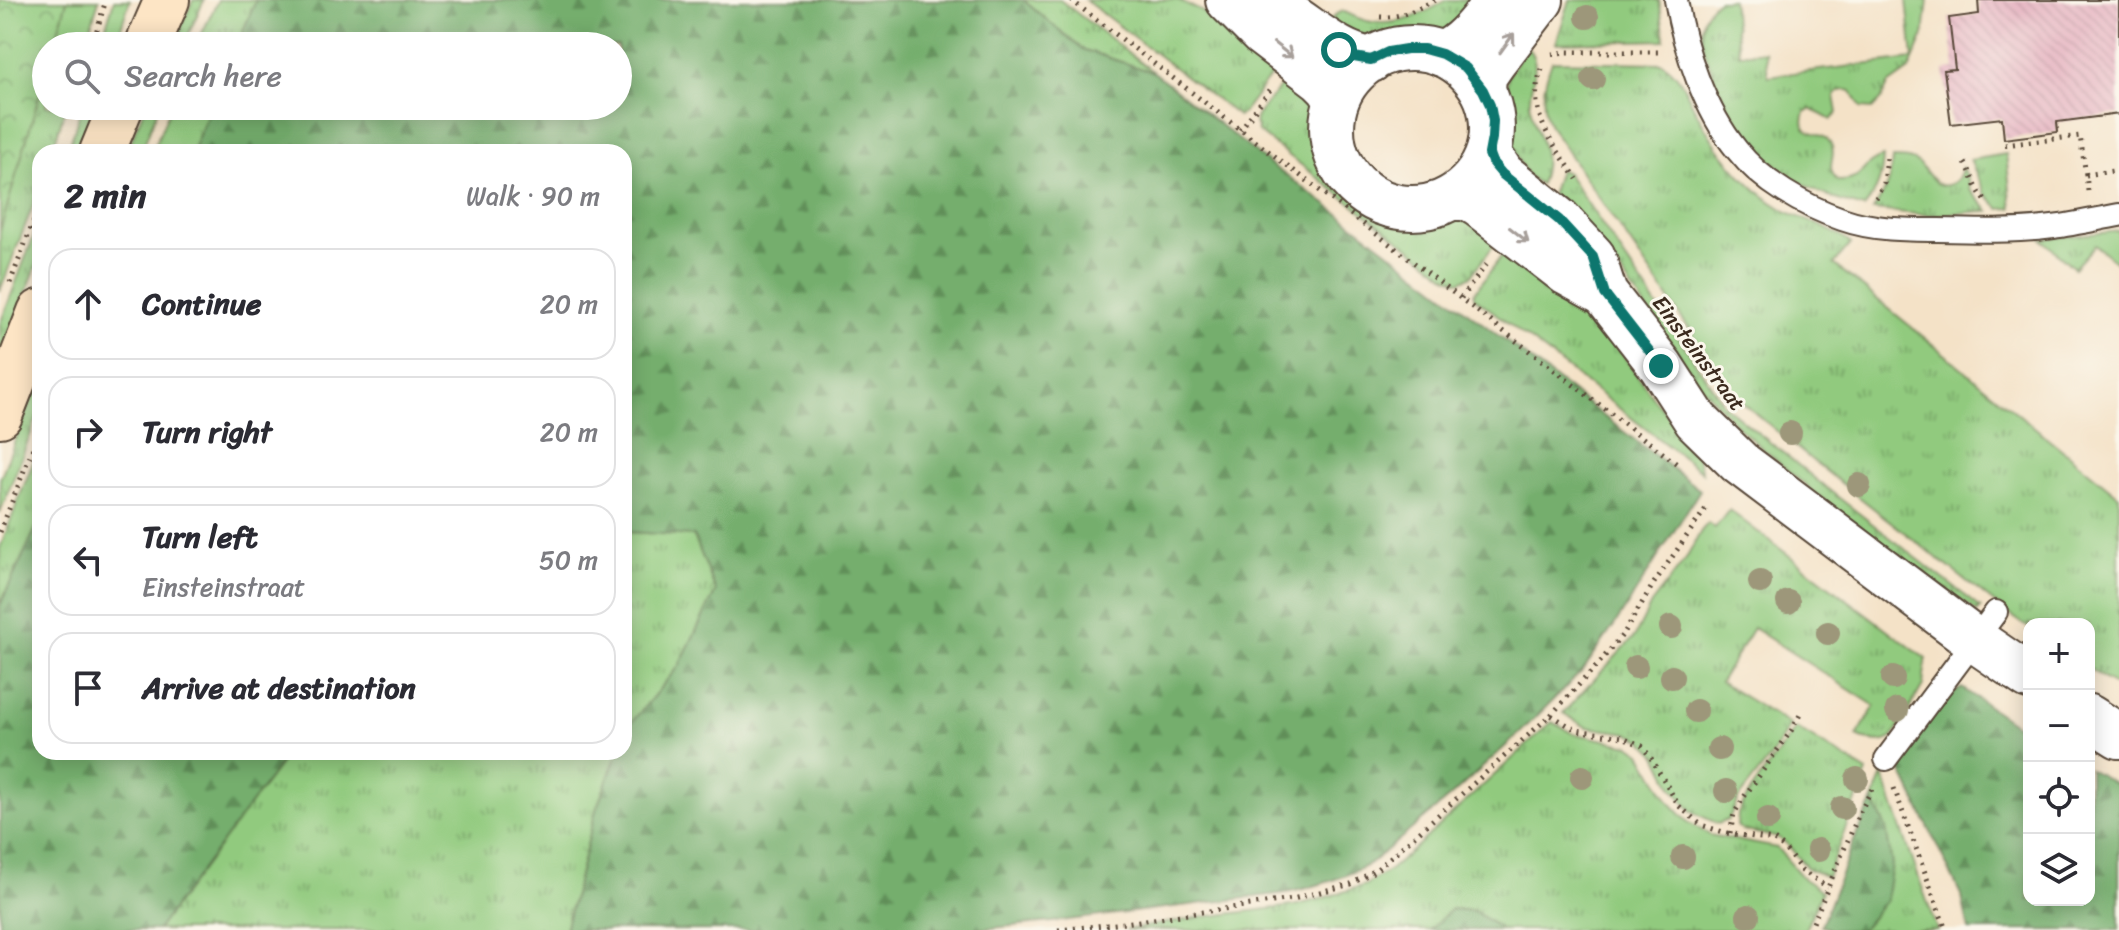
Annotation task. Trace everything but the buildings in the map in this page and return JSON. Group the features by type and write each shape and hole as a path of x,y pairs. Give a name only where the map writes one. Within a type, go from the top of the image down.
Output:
{"main road":[{"path":"153,32 167,0"},
{"path":"105,144 115,120"},
{"path":"0,415 23,302"}],"street":[{"path":"1228,0 1262,34 1321,79 1337,100"},
{"path":"1256,0 1282,9 1339,50 1371,60"},
{"path":"1442,54 1466,39 1525,22"},
{"path":"1483,90 1484,76 1525,22"},
{"path":"1424,49 1442,54 1466,68 1483,90 1493,121 1489,154 1475,179 1453,198 1435,206 1416,209 1386,204 1361,190 1347,176 1335,149 1332,120 1337,100 1351,77 1371,60 1388,52 1424,49"},
{"name":"Einsteinstraat","path":"1489,154 1502,174 1559,220 1593,257 1605,294 1661,366 1696,420 1740,463 1985,626 2023,670"},
{"name":"Einsteinstraat","path":"1453,198 1467,198 1479,205 1567,273 1605,294"},
{"path":"2095,721 2119,736"}],"lane":[{"path":"1676,0 1687,52 1711,109 1737,151 1767,179 1789,194 1844,220 1894,229 2009,230 2051,227 2119,215"},
{"path":"1886,761 1985,626"}],"path":[{"path":"96,32 106,0"},
{"path":"1071,0 1391,244"},
{"path":"1368,16 1397,16 1435,0"},
{"path":"1525,22 1566,52 1687,52"},
{"path":"1525,22 1537,84 1538,111 1545,130 1579,182"},
{"path":"2005,145 2080,136 2086,175"},
{"path":"23,302 32,251"},
{"path":"0,532 32,450"},
{"path":"1058,930 1293,899 1351,884 1376,870 1551,715 1600,662 1624,633 1654,583 1707,507"},
{"path":"1730,833 1734,814 1744,797 1801,713"},
{"path":"1551,715 1576,730 1623,737 1642,746 1679,806 1701,825 1774,840 1802,871 1828,887"},
{"path":"1810,930 1859,814 1886,761"},
{"path":"1886,761 1946,930"}],"green space":[{"path":"0,0 67,0 58,32 32,32 32,120 0,231"},
{"path":"67,0 99,0 89,32 58,32"},
{"path":"114,0 130,0 120,32 104,32"},
{"path":"193,0 204,0 189,32 178,32"},
{"path":"218,0 256,0 243,32 203,32"},
{"path":"256,0 1023,0 1082,49 1155,73 1267,162 1337,212 1700,490 1583,670 1450,797 1370,864 1339,878 1286,893 972,930 565,930 596,810 615,760 632,760 632,722 679,666 716,591 694,536 632,532 632,144 195,144 205,120 632,120 632,32 243,32"},
{"path":"1023,0 1060,0 1155,73 1082,49"},
{"path":"1085,0 1178,0 1224,22 1279,65 1238,116"},
{"path":"1447,0 1469,0 1475,6 1441,33 1432,35 1382,39 1367,37 1330,21 1343,11 1367,21 1389,23 1419,15"},
{"path":"1570,0 1659,0 1665,40 1556,43"},
{"path":"1718,0 1732,0 1739,54 1765,51 1768,76 1913,59 1907,0 1928,0 1924,35 1909,70 1888,85 1881,100 1872,109 1861,108 1852,91 1844,90 1835,96 1838,113 1831,120 1811,109 1805,112 1803,120 1807,130 1831,144 1831,166 1838,181 1853,179 1870,163 1883,157 1878,184 1864,208 1834,199 1784,171 1746,133 1717,84 1704,47 1701,32 1704,18"},
{"path":"1525,46 1531,52 1535,66 1530,104 1544,151 1540,184 1529,178 1508,136 1505,98 1508,77"},
{"path":"1552,61 1662,63 1668,67 1681,82 1719,150 1749,183 1786,211 1828,229 1851,244 1834,264 2119,496 2119,688 2095,673 2095,618 2023,618 2023,624 1808,457 1736,397 1551,128 1545,111 1546,78"},
{"path":"1291,72 1321,113 1324,144 1332,171 1359,202 1397,220 1471,221 1499,238 1470,277 1460,281 1448,277 1258,132 1257,116"},
{"path":"32,120 62,120 54,144 32,144 32,208 0,291 0,231"},
{"path":"77,120 90,120 80,144 70,144"},
{"path":"140,120 154,120 144,144 130,144"},
{"path":"165,120 205,120 195,144 155,144"},
{"path":"2006,154 2012,208 2000,209 1985,193 1970,160"},
{"path":"1892,158 1916,162 1941,185 1955,181 1962,168 1970,190 1989,211 1928,215 1873,210 1887,186"},
{"path":"1559,169 1567,173 1725,406 1981,608 1977,612 1813,492 1739,428 1683,362 1609,256 1551,196"},
{"path":"2119,231 2119,264 2095,245 2074,268 2042,239"},
{"path":"32,241 32,278 0,360 0,324"},
{"path":"1509,246 1566,286 1596,317 1657,403 1694,446 1702,472 1474,297"},
{"path":"32,397 32,431 0,513 0,479"},
{"path":"32,465 32,537 0,605 0,548"},
{"path":"1729,510 1926,659 1923,685 1893,737 1880,742 1871,741 1857,736 1875,706 1753,628 1720,682 1790,725 1770,758 1739,798 1728,820 1718,824 1691,811 1673,788 1657,755 1642,740 1628,733 1586,727 1563,713 1635,636 1651,604 1686,559 1701,531 1708,523 1715,528"},
{"path":"632,532 694,536 716,591 679,666 632,722"},
{"path":"32,537 32,760 283,760 157,930 0,930 0,605"},
{"path":"1962,688 2023,730 2023,906 2095,906 2095,772 2119,786 2119,930 1969,930 1962,897 1899,766 1940,702"},
{"path":"1552,722 1572,733 1629,745 1641,753 1670,803 1688,822 1710,835 1777,848 1804,879 1822,891 1805,930 1502,930 1474,911 1451,909 1430,930 1126,930 1293,906 1365,885 1391,869 1414,849"},
{"path":"1796,728 1867,772 1827,877 1808,869 1779,838 1742,830 1737,826 1738,813 1752,789"},
{"path":"283,760 615,760 596,810 565,930 157,930"},
{"path":"1883,775 1937,930 1861,930 1886,900 1886,828 1873,800"},
{"path":"1873,800 1886,828 1892,865 1886,900 1861,930 1831,930 1821,925"},
{"path":"1451,909 1474,911 1502,930 1430,930"}],"route":[{"path":"1339,50 1371,60 1388,52 1424,49 1442,54 1466,68 1490,105 1493,121 1489,154 1492,162 1579,239 1593,257 1605,294 1661,366"}]}
